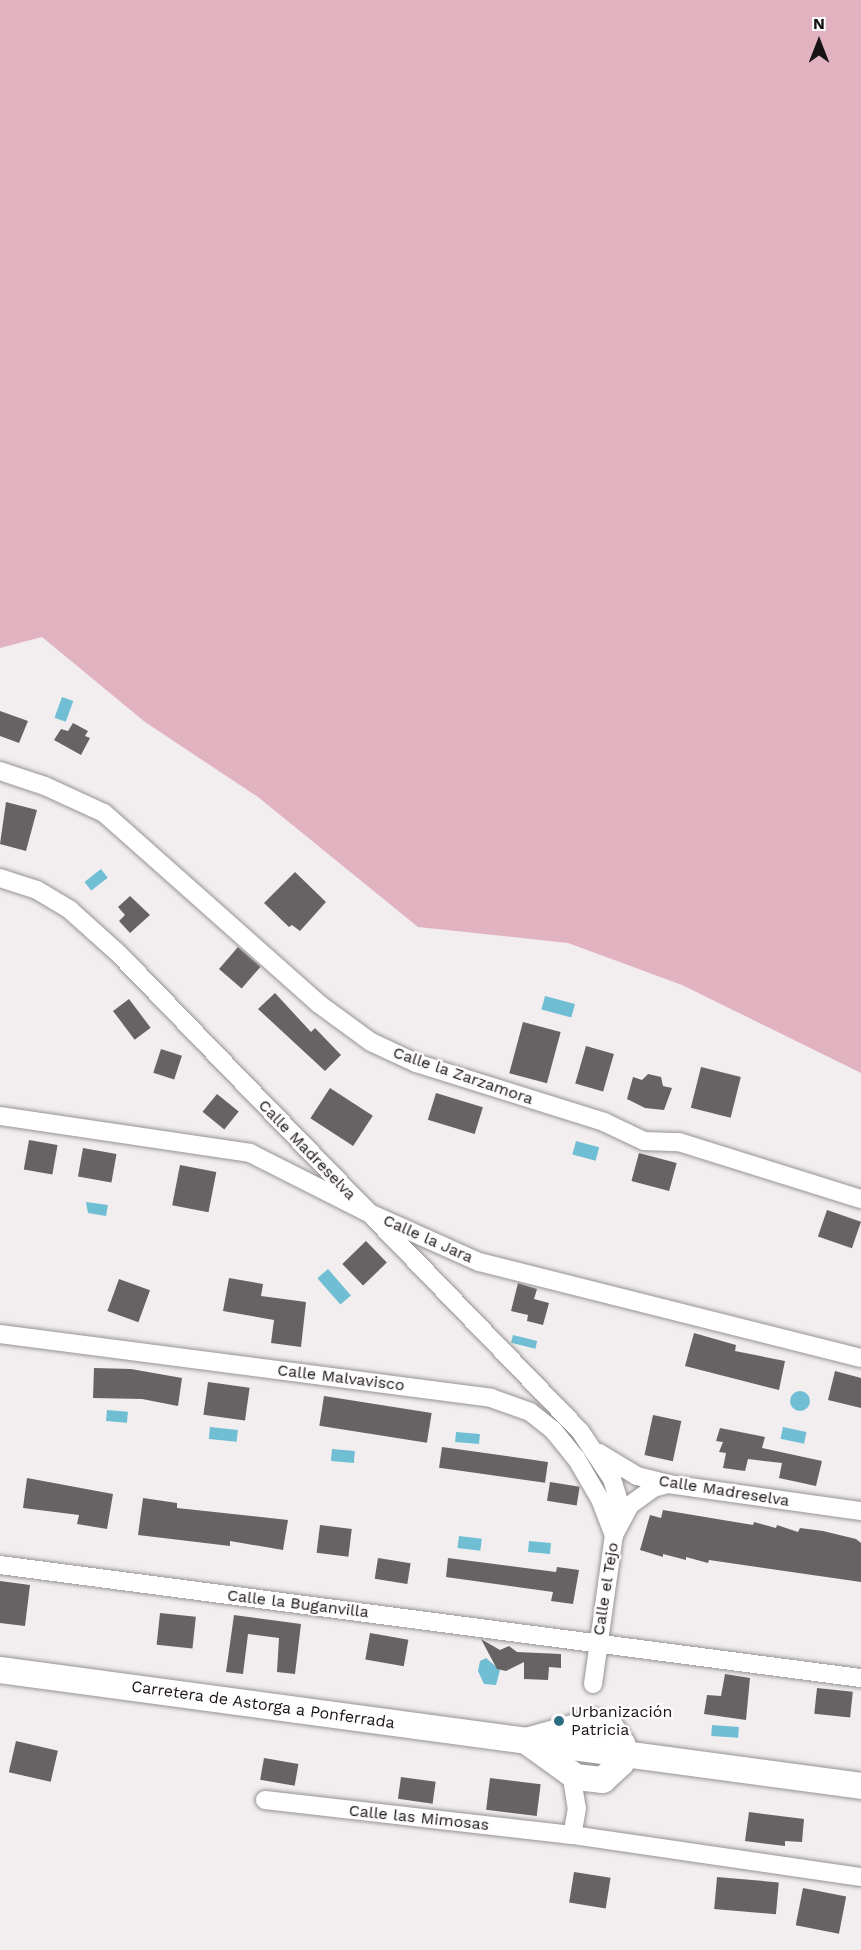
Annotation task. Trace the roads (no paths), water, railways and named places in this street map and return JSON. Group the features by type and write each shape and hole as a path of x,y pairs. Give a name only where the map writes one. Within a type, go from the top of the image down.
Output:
{"main road":[{"name":"Carretera de Astorga a Ponferrada","path":"0,1670 526,1741 567,1738 615,1760 669,1760 861,1786"},
{"path":"567,1738 564,1761 571,1772"},
{"name":"Carretera de Astorga a Ponferrada","path":"526,1741 585,1781 615,1760"}],"street":[{"name":"Calle la Zarzamora","path":"0,771 45,786 104,813 319,1004 371,1042 416,1063 604,1122 644,1141 679,1142 861,1199"},
{"name":"Calle Madreselva","path":"0,878 37,890 70,910 119,954 593,1450 612,1479 619,1502 614,1535"},
{"name":"Calle la Jara","path":"0,1116 250,1153 367,1212 479,1262 861,1358"},
{"name":"Calle Malvavisco","path":"0,1334 491,1398 530,1412 553,1430 581,1466 614,1535"},
{"name":"Calle Madreselva","path":"593,1450 637,1476 668,1484 861,1511"},
{"name":"Calle el Tejo","path":"593,1684 597,1642 614,1535 630,1505 653,1488 668,1484"},
{"name":"Calle la Buganvilla","path":"0,1565 861,1678"},
{"path":"577,1808 615,1760"},
{"path":"571,1772 577,1808 572,1835"},
{"name":"Calle las Mimosas","path":"265,1800 572,1835 861,1877"}],"water":[{"path":"62,697 73,701 66,722 54,718"},
{"path":"101,869 108,878 91,891 84,882"},
{"path":"545,996 575,1004 571,1018 541,1010"},
{"path":"576,1141 599,1147 596,1161 572,1155"},
{"path":"86,1202 108,1205 106,1216 88,1213"},
{"path":"328,1269 351,1295 340,1305 317,1278"},
{"path":"513,1335 537,1341 535,1349 511,1343"},
{"path":"800,1391 807,1394 810,1401 807,1408 800,1411 793,1408 790,1401 793,1394"},
{"path":"107,1410 128,1412 127,1423 106,1421"},
{"path":"210,1427 238,1430 237,1442 209,1439"},
{"path":"783,1427 806,1432 804,1444 781,1439"},
{"path":"456,1432 480,1434 479,1444 455,1442"},
{"path":"332,1449 355,1451 354,1463 331,1461"},
{"path":"459,1536 482,1539 480,1551 458,1548"},
{"path":"529,1541 551,1543 550,1554 528,1552"},
{"path":"486,1658 500,1670 496,1685 484,1684 478,1671 480,1661"},
{"path":"712,1725 739,1727 738,1738 711,1736"}],"place":[{"name":"Urbanización Patricia","path":"559,1721"}]}
